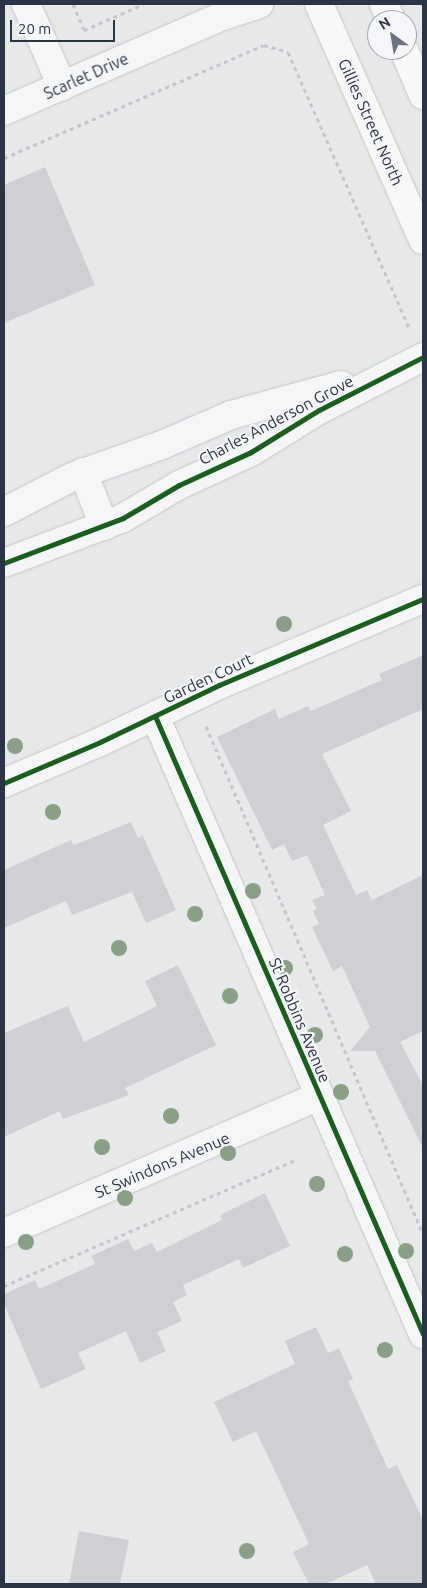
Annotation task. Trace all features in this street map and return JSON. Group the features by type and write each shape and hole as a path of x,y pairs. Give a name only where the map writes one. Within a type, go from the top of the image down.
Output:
{"main road":[{"name":"Gillies Street North","path":"319,4 423,240"},
{"path":"408,60 423,95"}],"street":[{"path":"26,4 62,86"},
{"name":"Scarlet Drive","path":"4,111 232,10 259,4"},
{"name":"Charles Anderson Grove","path":"4,512 83,472 162,445 231,415 415,361"},
{"name":"Charles Anderson Grove","path":"4,563 104,526 179,485 251,452 319,410 415,361"},
{"path":"83,472 104,526"},
{"name":"Garden Court","path":"4,783 155,716 219,685 423,599"},
{"name":"St Robbins Avenue","path":"155,716 423,1334"},
{"name":"St Swindons Avenue","path":"4,1233 320,1096"}],"path":[{"path":"73,4 84,30 144,4"},
{"path":"4,158 264,45 288,52 415,361"},
{"path":"206,725 423,1234"},
{"path":"4,1286 297,1159"}],"building":[{"path":"45,167 95,285 4,323 4,185"},
{"path":"423,655 423,709 322,754 351,811 323,825 356,895 367,890 372,900 423,875 423,1031 400,1042 423,1085 423,1148 375,1051 350,1051 370,1027 342,966 333,971 312,927 319,924 313,911 317,909 312,900 325,895 307,855 292,861 284,844 272,850 217,737 275,709 279,719 308,706 311,711 382,680 379,674"},
{"path":"131,822 138,838 143,836 176,910 146,923 132,892 72,915 66,901 4,928 4,870 71,840 74,845"},
{"path":"178,965 216,1045 125,1088 129,1095 63,1119 60,1111 4,1137 4,1033 68,1006 84,1042 157,1006 145,981"},
{"path":"265,1193 290,1246 243,1268 239,1259 183,1285 187,1295 173,1302 182,1321 157,1332 166,1351 140,1363 126,1331 78,1353 86,1369 41,1389 4,1304 4,1294 35,1280 39,1289 95,1264 91,1256 128,1239 134,1251 152,1243 157,1252 222,1220 220,1215"},
{"path":"316,1327 328,1353 339,1348 353,1379 348,1381 388,1469 397,1465 423,1520 423,1584 376,1584 367,1565 326,1584 309,1584 293,1552 309,1544 256,1431 233,1442 214,1402 295,1364 285,1341"},
{"path":"79,1531 129,1540 120,1584 69,1584"}],"cycle path":[{"path":"4,563 123,518 179,485 251,452 319,410 423,357"},
{"path":"4,783 100,742 219,685 423,599"},
{"path":"155,716 423,1334"}]}
